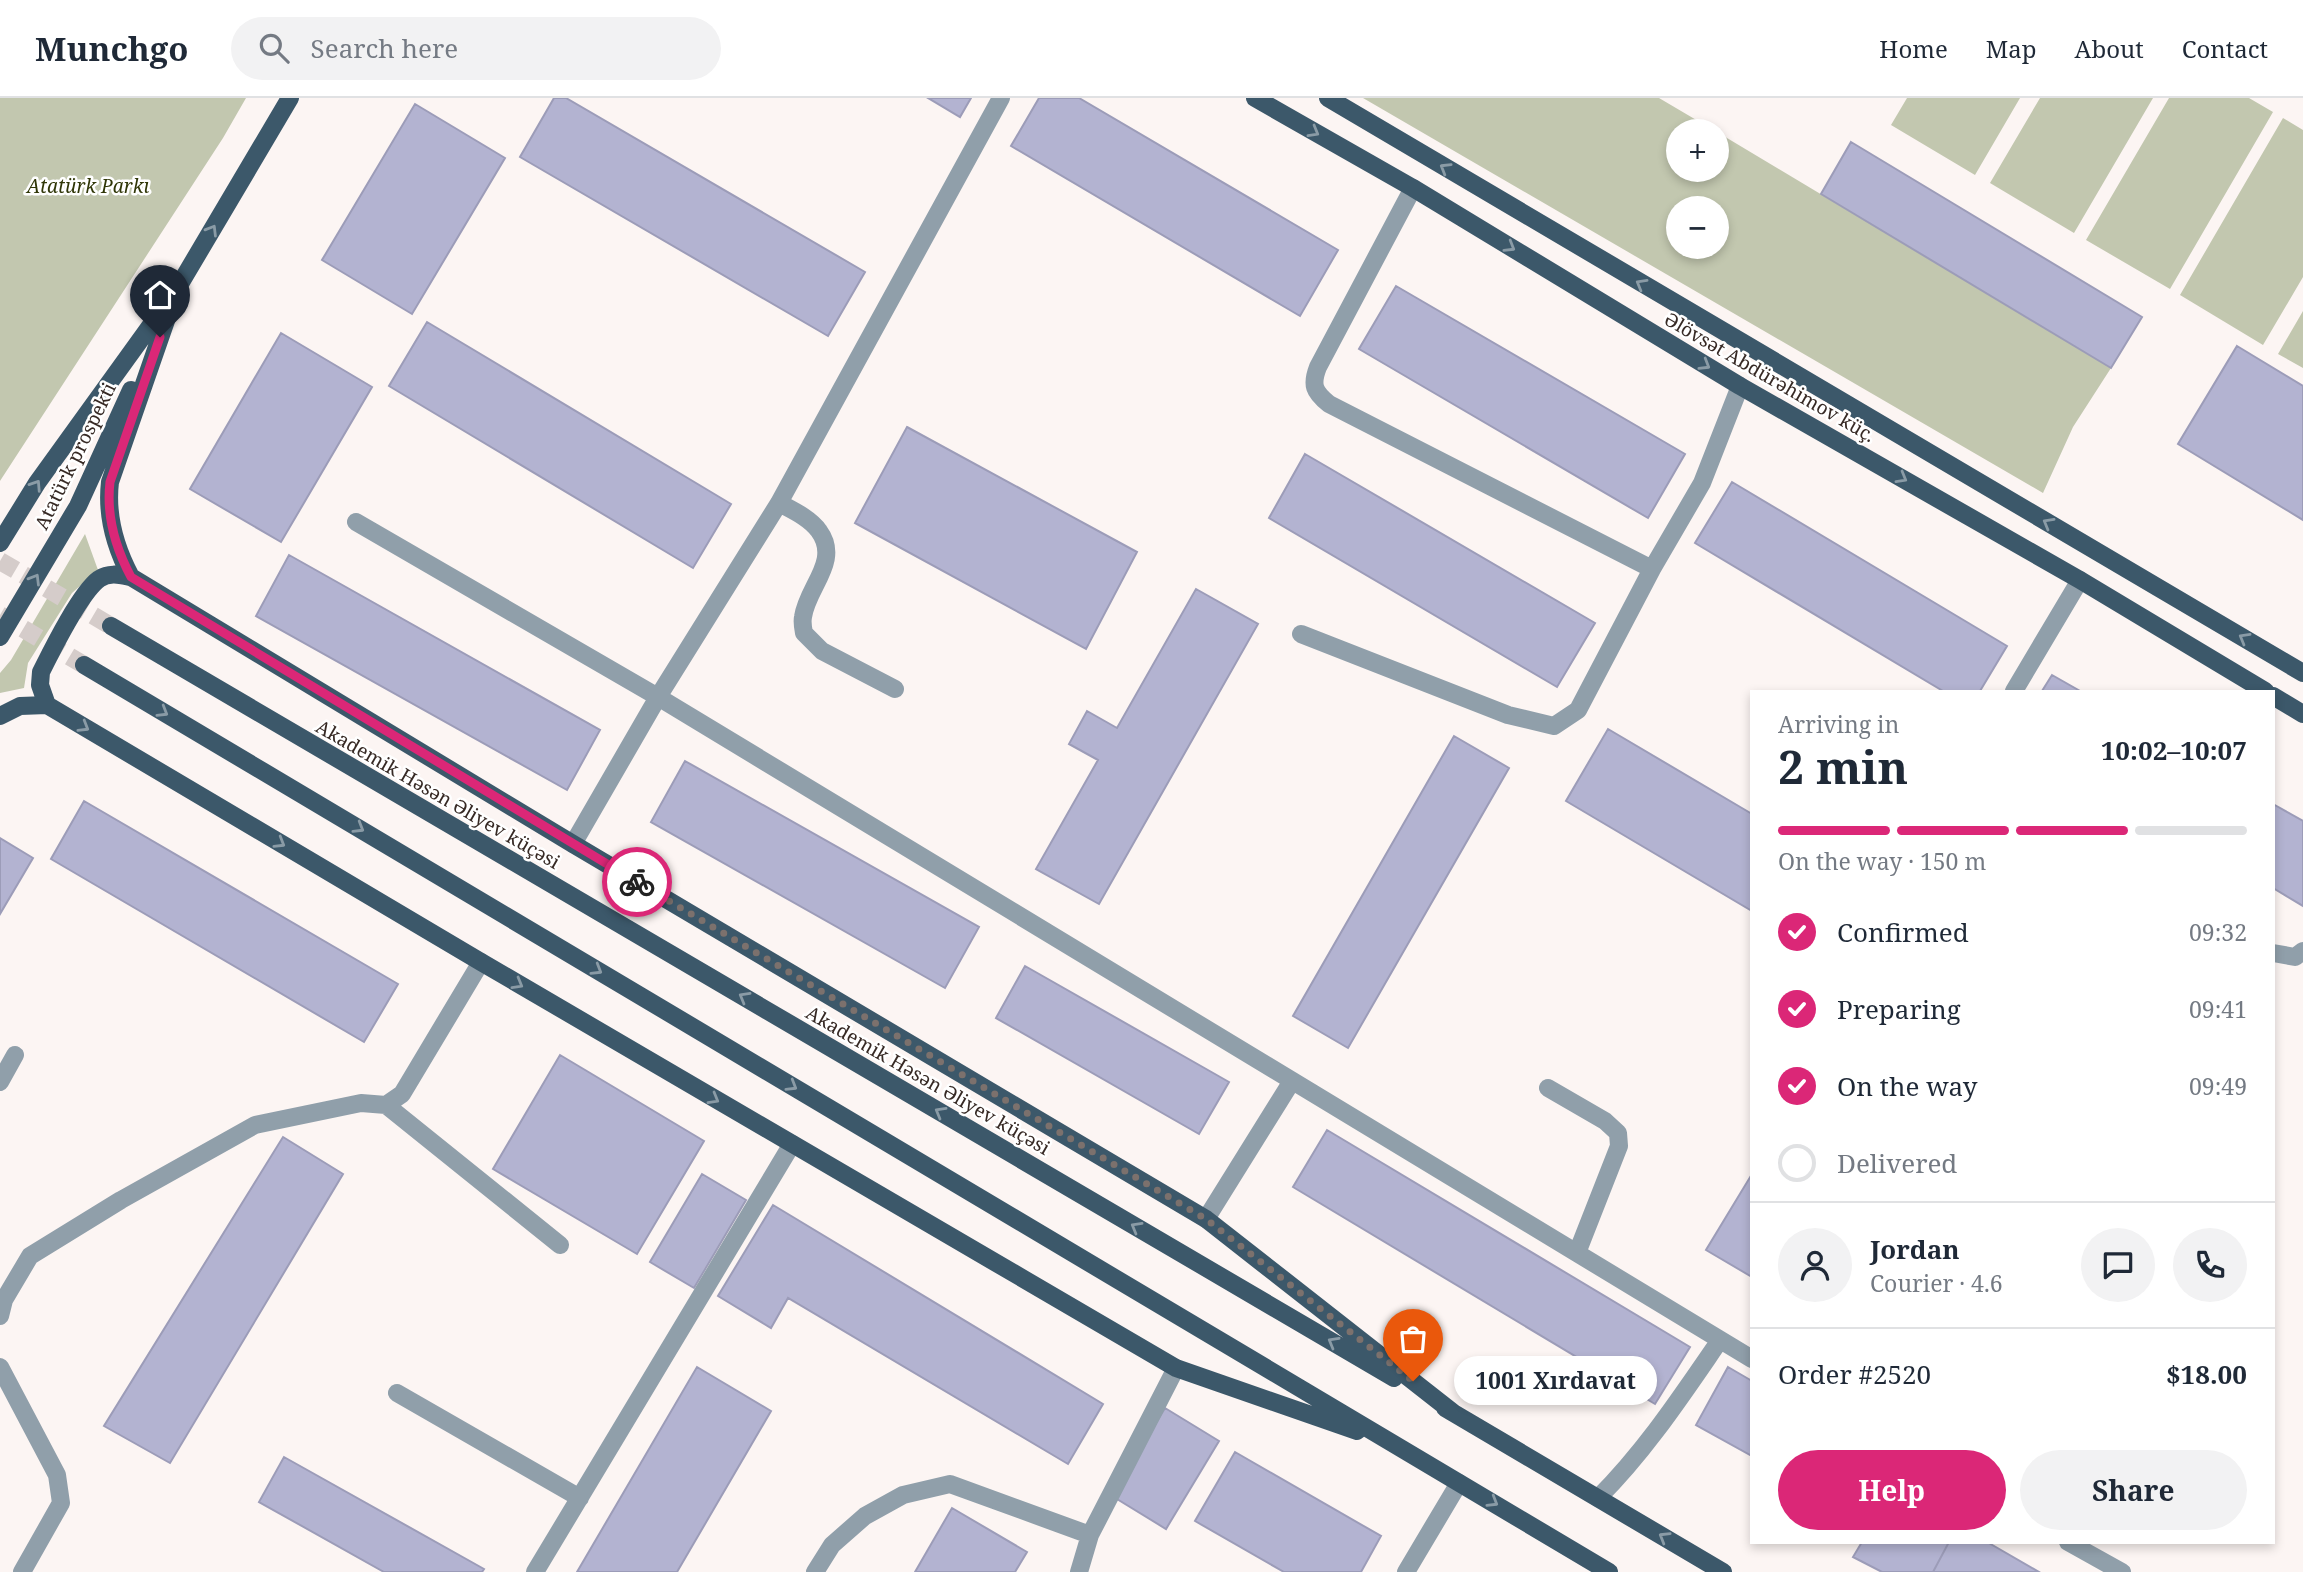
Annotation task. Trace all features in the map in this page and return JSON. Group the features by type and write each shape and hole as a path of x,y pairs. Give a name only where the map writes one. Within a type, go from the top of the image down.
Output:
{"main road":[{"name":"Atatürk prospekti","path":"0,543 37,483 177,289 290,98"},
{"name":"Əlövsət Abdürəhimov küç.","path":"1255,98 1413,188 1740,386 2080,580 2263,690"},
{"name":"Əlövsət Abdürəhimov küç.","path":"1328,98 2303,673"},
{"name":"Atatürk prospekti","path":"0,637 78,506 177,289"},
{"path":"131,577 111,526 108,503 110,482 177,289"},
{"path":"47,705 40,685 41,672 81,600 92,586 107,576 115,574 131,577 573,844 1206,1219 1455,1414"},
{"name":"Akademik Həsən Əliyev küçəsi","path":"111,626 1723,1572"},
{"path":"84,665 1609,1572"},
{"path":"2275,697 2303,714"},
{"path":"0,716 20,706 47,705 1176,1368 1392,1443"}],"lane":[{"path":"573,844 658,697 779,503 1001,98"},
{"path":"1413,188 1318,367 1313,380 1318,396 1652,569"},
{"path":"1301,634 1508,715 1554,726 1578,710 1652,569 1702,483 1740,386"},
{"path":"779,503 819,530 827,548 826,563 803,616 804,633 822,651 895,689"},
{"path":"356,522 658,697 1750,1358"},
{"path":"2015,690 2080,580"},
{"path":"2275,953 2295,957 2303,951"},
{"path":"386,1105 402,1094 481,962"},
{"path":"0,1083 15,1055"},
{"path":"1206,1219 1292,1081"},
{"path":"1548,1088 1605,1121 1618,1133 1619,1146 1577,1253"},
{"path":"0,1316 4,1300 30,1256 121,1200 255,1125 361,1103 386,1105 559,1245"},
{"path":"535,1572 792,1144"},
{"path":"1598,1498 1649,1441 1720,1340"},
{"path":"0,1367 57,1475 61,1503 22,1572"},
{"path":"1079,1572 1090,1535 1176,1368"},
{"path":"397,1392 580,1498"},
{"path":"1406,1572 1459,1483"},
{"path":"815,1572 832,1545 865,1516 903,1495 950,1484 1090,1535"},
{"path":"2072,1544 2122,1572"}],"green space":[{"name":"Atatürk Parkı","path":"0,98 246,98 223,138 0,481"},
{"path":"1363,98 1659,98 1695,119 1666,119 1666,182 1729,182 1729,139 2111,368 2073,427 2043,493"},
{"path":"1907,98 2020,98 1975,175 1891,125"},
{"path":"2040,98 2153,98 2074,233 1990,183"},
{"path":"2169,98 2249,98 2273,112 2170,289 2086,240"},
{"path":"2283,118 2303,130 2303,277 2263,345 2180,295"},
{"path":"2303,311 2303,368 2278,354"},
{"path":"85,534 98,570 72,593 28,663 24,688 0,693 0,673 11,660"}],"building":[{"path":"554,98 566,98 865,272 828,336 520,157"},
{"path":"928,98 971,98 960,117"},
{"path":"1039,98 1079,98 1338,250 1300,316 1011,146"},
{"path":"415,104 505,158 412,314 322,260"},
{"path":"1851,142 2142,317 2111,368 1821,194"},
{"path":"1396,286 1685,454 1648,518 1359,349"},
{"path":"427,322 731,504 693,568 389,386"},
{"path":"281,333 372,387 281,542 190,489"},
{"path":"2237,346 2303,386 2303,520 2178,444"},
{"path":"907,427 1137,552 1086,649 855,523"},
{"path":"1305,454 1595,623 1557,687 1269,518"},
{"path":"1732,482 2007,646 1981,690 1941,690 1695,543"},
{"path":"289,555 600,730 567,790 256,616"},
{"path":"1196,589 1258,624 1099,904 1036,869 1098,760 1069,744 1087,711 1117,728"},
{"path":"2052,675 2078,690 2043,690"},
{"path":"1608,729 1750,813 1750,910 1566,801"},
{"path":"1454,736 1509,768 1348,1048 1293,1016"},
{"path":"685,761 979,927 945,988 651,822"},
{"path":"84,801 398,984 364,1042 51,859"},
{"path":"2275,805 2303,821 2303,906 2275,889"},
{"path":"0,838 33,858 0,914"},
{"path":"1025,966 1229,1082 1199,1134 996,1018"},
{"path":"560,1055 704,1141 637,1254 493,1169"},
{"path":"1327,1130 1690,1347 1655,1404 1293,1187"},
{"path":"283,1137 343,1174 170,1463 104,1426"},
{"path":"702,1174 746,1200 694,1288 650,1262"},
{"path":"1750,1177 1750,1276 1706,1250"},
{"path":"773,1205 1103,1404 1068,1464 788,1298 771,1328 718,1296"},
{"path":"697,1367 771,1411 677,1572 577,1572"},
{"path":"1728,1367 1750,1380 1750,1455 1696,1425"},
{"path":"1165,1408 1219,1441 1166,1529 1112,1496"},
{"path":"1235,1452 1381,1536 1361,1572 1284,1572 1195,1521"},
{"path":"284,1457 484,1569 482,1572 384,1572 259,1502"},
{"path":"952,1508 1027,1552 1015,1572 915,1572"},
{"path":"1861,1544 1948,1544 1933,1572 1882,1572 1853,1557"},
{"path":"1948,1544 1990,1544 2039,1572 1933,1572"}],"tunnel":[{"path":"0,561 111,626"},
{"path":"0,615 84,665"}],"way so far":[{"path":"637,882 1206,1219 1413,1381"}],"place":[{"name":"1001 Xırdavat","path":"1413,1381"}],"route":[{"path":"160,337 110,482 108,503 111,526 131,577 637,882"}]}
